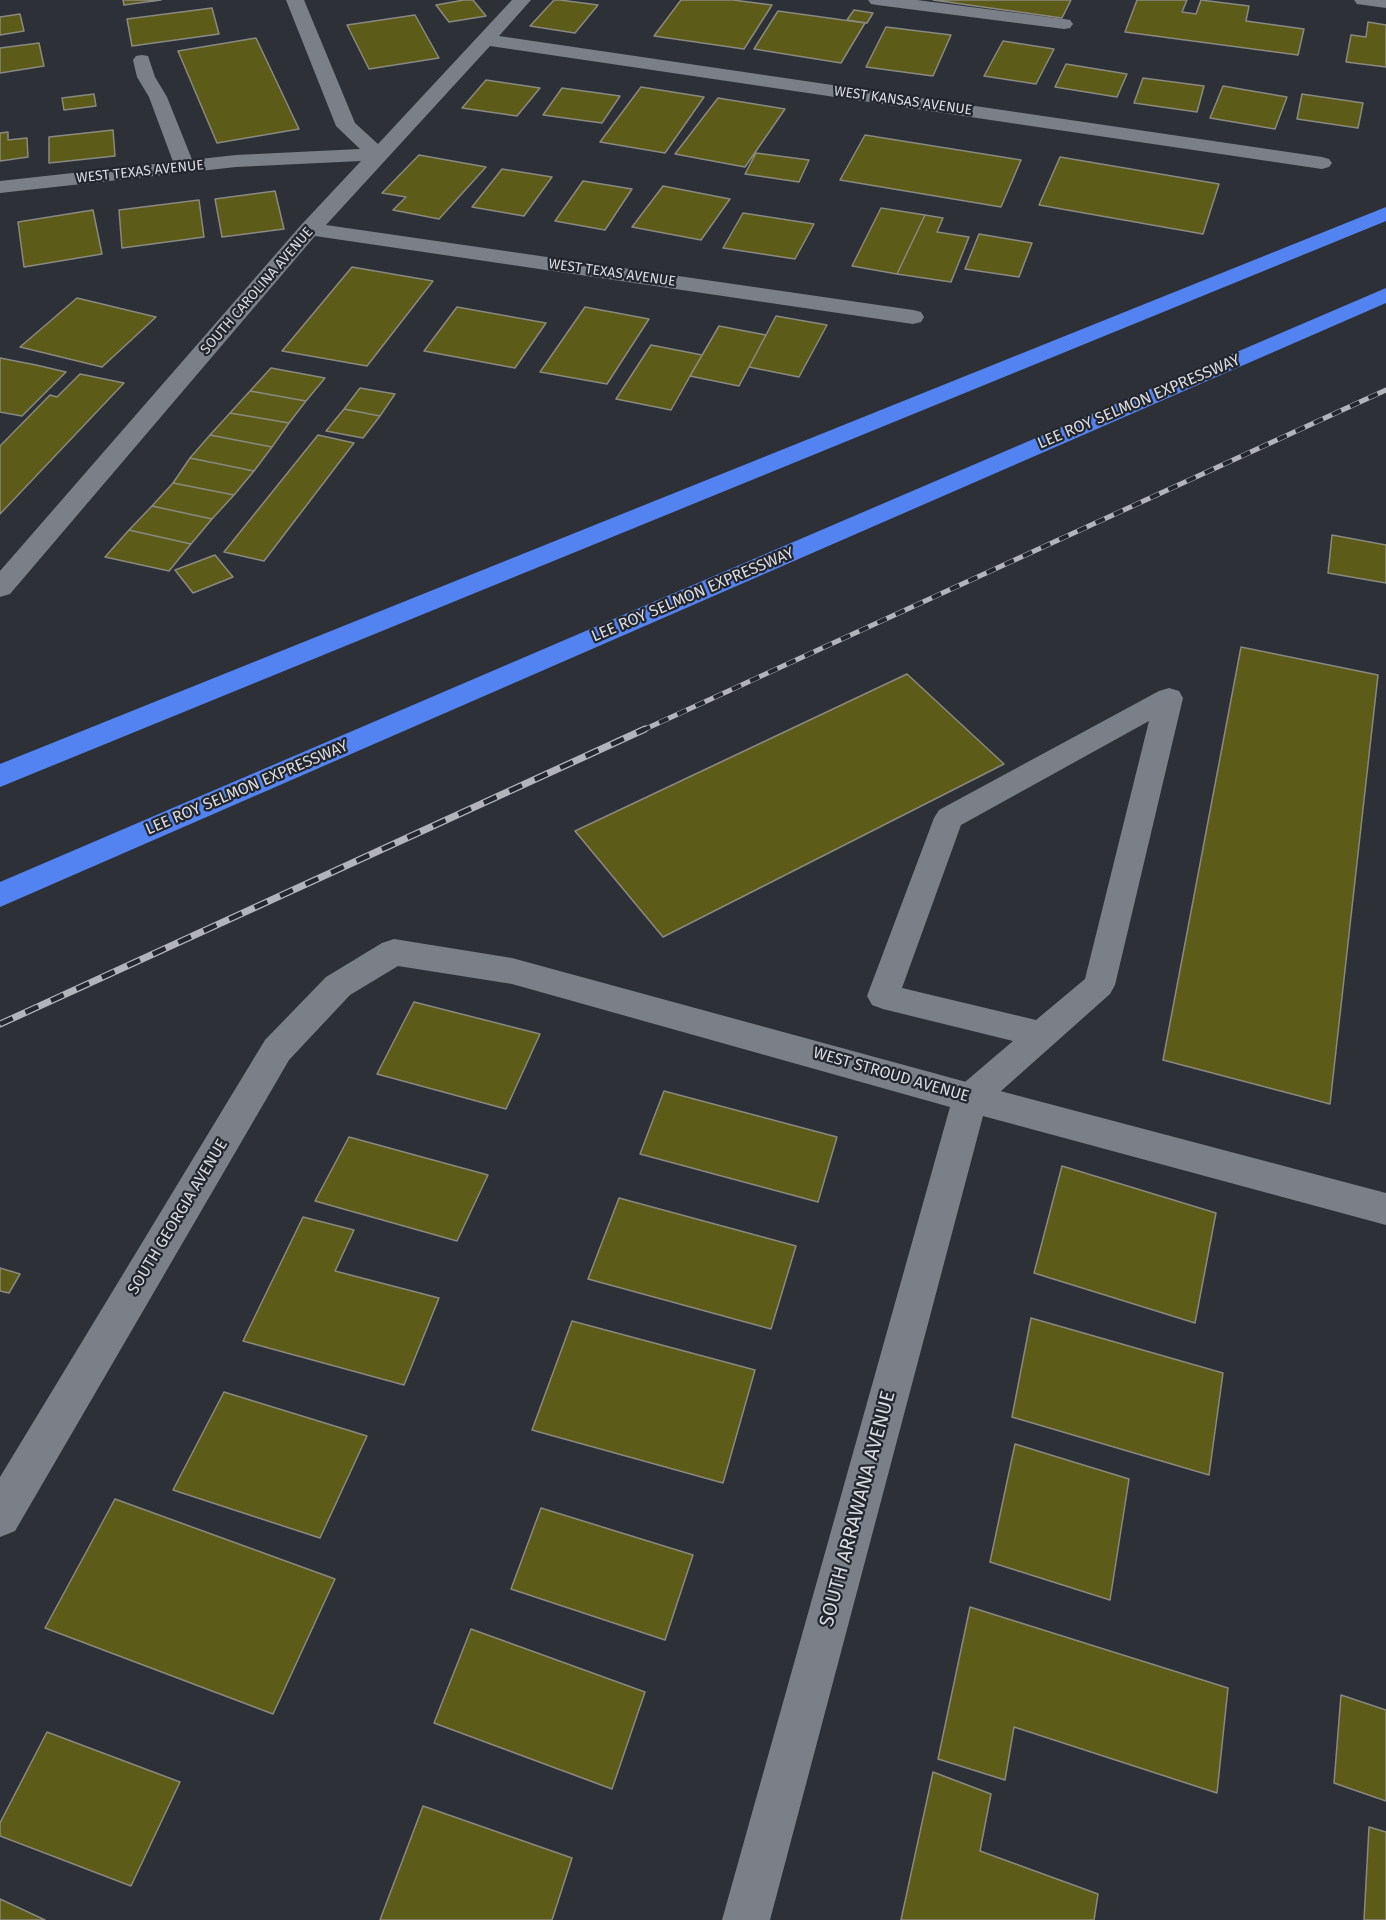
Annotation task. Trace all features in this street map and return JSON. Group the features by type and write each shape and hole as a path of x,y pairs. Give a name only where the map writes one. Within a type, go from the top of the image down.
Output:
{"highway":[{"path":"0,776 1386,213"},
{"name":"LEE ROY SELMON EXPRESSWAY","path":"0,895 1386,295"}],"street":[{"path":"295,0 346,126 378,154"},
{"name":"SOUTH CAROLINA AVENUE","path":"0,588 310,230 522,0"},
{"path":"1363,0 1386,3"},
{"name":"WEST KANSAS AVENUE","path":"484,39 1322,163"},
{"name":"WEST TEXAS AVENUE","path":"0,187 316,154 378,154"},
{"name":"WEST TEXAS AVENUE","path":"310,230 913,317"},
{"name":"WEST STROUD AVENUE","path":"394,952 512,971 970,1098 1386,1209"},
{"name":"SOUTH GEORGIA AVENUE","path":"0,1516 277,1050 338,986 394,952"},
{"name":"SOUTH ARRAWANA AVENUE","path":"746,1920 970,1098"}],"lane":[{"path":"877,0 1064,24"},
{"path":"142,60 146,77 158,97 186,167"},
{"path":"970,1098 1099,986 1169,698 949,818 944,830 883,996 1042,1035"}],"building":[{"path":"123,0 161,0 124,5"},
{"path":"473,0 486,16 449,22 436,5"},
{"path":"554,0 598,5 575,33 530,26"},
{"path":"681,0 733,0 772,5 744,49 654,36"},
{"path":"933,0 1071,0 1062,18"},
{"path":"1137,0 1187,0 1182,12 1196,14 1201,0 1249,6 1246,21 1304,29 1298,55 1125,32"},
{"path":"212,8 219,34 132,46 127,19"},
{"path":"854,10 873,13 867,23 847,20"},
{"path":"778,11 865,23 841,63 754,49"},
{"path":"20,14 24,31 0,35 0,17"},
{"path":"415,15 439,58 369,69 347,25"},
{"path":"1368,22 1386,25 1386,67 1346,62 1351,35 1366,37"},
{"path":"886,27 951,35 933,76 866,67"},
{"path":"256,38 299,129 217,143 178,51"},
{"path":"1003,41 1054,49 1036,84 984,76"},
{"path":"39,43 44,66 0,73 0,48"},
{"path":"1066,64 1127,74 1117,97 1055,87"},
{"path":"1143,78 1204,86 1197,112 1134,103"},
{"path":"486,80 540,88 517,116 462,108"},
{"path":"1223,86 1287,97 1275,129 1210,118"},
{"path":"641,87 704,97 665,153 600,142"},
{"path":"562,88 620,96 602,123 543,115"},
{"path":"94,94 96,106 64,110 62,98"},
{"path":"1302,94 1363,103 1358,128 1297,119"},
{"path":"718,98 785,109 745,167 675,154"},
{"path":"113,130 115,156 49,163 49,137"},
{"path":"8,132 8,140 27,138 28,157 0,161 0,133"},
{"path":"865,135 1021,160 1001,207 840,180"},
{"path":"756,153 809,160 799,182 745,174"},
{"path":"419,155 486,167 439,219 393,210 406,197 382,193"},
{"path":"1060,157 1219,184 1203,234 1039,205"},
{"path":"502,169 552,177 524,216 472,207"},
{"path":"583,181 632,189 605,230 555,221"},
{"path":"663,186 730,199 701,240 632,227"},
{"path":"275,191 284,229 222,237 215,199"},
{"path":"199,200 204,237 122,248 119,210"},
{"path":"881,208 925,215 897,274 852,266"},
{"path":"93,210 102,254 24,267 18,222"},
{"path":"743,213 814,224 795,259 723,248"},
{"path":"925,215 943,218 937,232 969,237 951,282 897,274"},
{"path":"979,234 1032,243 1019,277 965,269"},
{"path":"352,267 433,281 367,366 282,351"},
{"path":"77,298 156,317 102,367 20,347"},
{"path":"457,307 546,323 515,368 424,351"},
{"path":"585,307 649,319 607,384 540,372"},
{"path":"776,316 827,325 799,377 749,367"},
{"path":"719,326 766,335 739,386 690,376"},
{"path":"651,345 702,355 671,410 616,399"},
{"path":"0,358 66,372 22,416 0,412"},
{"path":"271,368 325,378 306,401 250,391"},
{"path":"80,374 124,383 0,514 0,446 50,395 57,397"},
{"path":"360,388 395,394 380,416 344,409"},
{"path":"250,391 306,401 289,423 230,413"},
{"path":"344,409 380,416 363,438 326,431"},
{"path":"230,413 289,423 272,447 210,435"},
{"path":"210,435 272,447 254,471 190,458"},
{"path":"318,435 354,443 264,561 224,552"},
{"path":"190,458 254,471 234,495 173,483"},
{"path":"173,483 234,495 212,519 152,506"},
{"path":"152,506 212,519 191,544 129,530"},
{"path":"129,530 191,544 169,571 105,557"},
{"path":"1332,535 1386,545 1386,583 1328,573"},
{"path":"215,555 233,577 193,593 175,570"},
{"path":"1241,647 1378,675 1330,1104 1163,1060"},
{"path":"907,674 1004,764 663,937 575,831"},
{"path":"414,1002 540,1034 506,1109 377,1074"},
{"path":"664,1091 837,1137 818,1202 640,1154"},
{"path":"349,1137 488,1175 457,1241 315,1201"},
{"path":"1062,1166 1216,1213 1195,1323 1034,1273"},
{"path":"619,1198 796,1246 771,1329 588,1279"},
{"path":"303,1217 354,1230 335,1271 439,1298 404,1385 243,1341"},
{"path":"0,1268 20,1274 9,1293 0,1291"},
{"path":"1031,1318 1223,1373 1209,1475 1012,1417"},
{"path":"572,1321 755,1370 723,1483 532,1430"},
{"path":"224,1392 367,1436 320,1538 173,1490"},
{"path":"1015,1444 1129,1479 1110,1600 990,1562"},
{"path":"115,1499 335,1579 273,1714 45,1628"},
{"path":"541,1508 693,1555 665,1640 511,1589"},
{"path":"970,1607 1228,1688 1217,1793 1014,1727 1005,1780 938,1759"},
{"path":"471,1629 645,1692 612,1789 434,1723"},
{"path":"1341,1695 1386,1710 1386,1801 1334,1783"},
{"path":"47,1732 180,1782 131,1886 0,1836 0,1823"},
{"path":"933,1772 991,1794 980,1851 1098,1894 1094,1920 901,1920"},
{"path":"423,1806 572,1858 552,1920 380,1920"},
{"path":"1369,1827 1386,1832 1386,1920 1364,1920"},
{"path":"0,1899 45,1920 0,1920"}],"railway":[{"path":"641,731 1386,390"},
{"path":"0,1024 645,729"}]}
